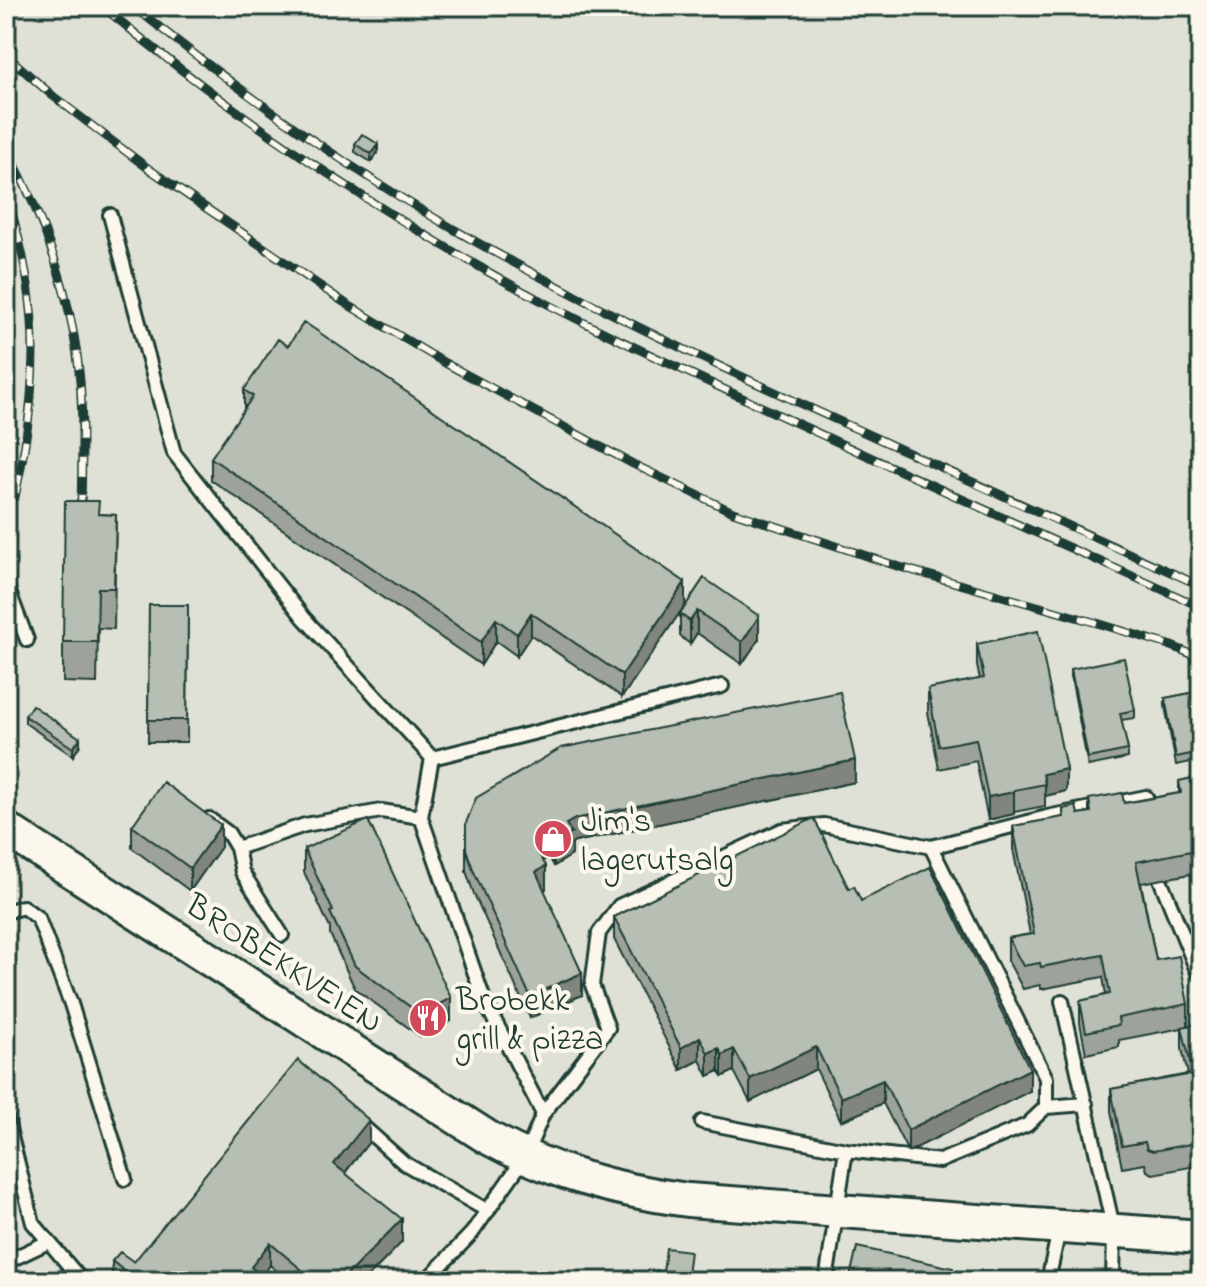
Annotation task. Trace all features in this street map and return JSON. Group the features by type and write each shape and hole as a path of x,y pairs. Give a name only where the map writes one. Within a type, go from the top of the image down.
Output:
{"street":[{"name":"BROBEKKVEIEN","path":"6,829 475,1129 525,1157 591,1182 688,1200 1201,1237"}],"lane":[{"path":"110,215 174,453 304,618 432,758"},
{"path":"6,584 27,640"},
{"path":"432,758 722,686"},
{"path":"432,758 421,817 484,1000 543,1114"},
{"path":"426,1281 472,1233 488,1211 525,1157 543,1114 608,1028 592,985 599,933 619,906 782,830 824,825 931,847 1047,817 1146,797 1150,821"},
{"path":"195,809 228,833 237,848 242,872 282,935"},
{"path":"237,848 305,825 381,811 421,817"},
{"path":"931,847 1046,1078 1046,1107"},
{"path":"1160,879 1201,975"},
{"path":"6,912 23,907 38,918 71,1004 125,1179"},
{"path":"1062,1001 1114,1231 1113,1281"},
{"path":"702,1122 846,1150 940,1161 1027,1125 1046,1107 1086,1104"},
{"path":"348,1113 404,1163 488,1211"},
{"path":"6,1117 33,1223 82,1281"},
{"path":"826,1281 846,1150"},
{"path":"1048,1281 1060,1227"},
{"path":"6,1262 48,1242"}],"shaded area":[{"path":"6,6 1201,6 1201,1281 6,1281 6,278 9,274 6,259"}],"building":[{"path":"362,134 378,144 371,154 355,144"},
{"path":"304,322 685,582 622,675 531,613 517,634 496,619 481,642 211,458 253,396 244,390 278,339 288,346"},
{"path":"65,501 99,501 98,514 116,515 114,588 98,588 97,642 63,642"},
{"path":"704,578 759,616 742,642 697,611 690,621 680,614"},
{"path":"149,605 188,605 187,720 148,720"},
{"path":"1038,631 1066,769 1043,774 1045,784 988,797 976,739 939,746 928,689 984,678 977,644"},
{"path":"1124,658 1135,710 1120,713 1128,750 1088,758 1071,669"},
{"path":"1201,691 1201,752 1176,757 1165,698"},
{"path":"840,692 855,760 575,819 566,824 572,833 554,843 549,834 533,844 546,866 536,872 582,973 530,996 466,849 466,823 476,798 561,748"},
{"path":"32,705 80,738 73,748 25,716"},
{"path":"1201,776 1201,877 1196,878 1191,851 1136,862 1156,960 1179,956 1188,1004 1118,1018 1119,1025 1086,1032 1080,1001 1110,994 1103,955 1041,967 1040,963 1023,966 1008,938 1034,934 1013,826 1064,817 1063,809 1076,806 1078,814 1091,812 1089,799 1122,793 1124,803 1181,793 1179,781"},
{"path":"163,782 221,825 190,868 132,826"},
{"path":"814,818 849,889 854,886 861,901 930,867 1030,1069 908,1130 883,1080 841,1098 816,1047 750,1079 734,1049 722,1055 719,1048 708,1053 700,1037 681,1048 614,917"},
{"path":"368,820 451,998 420,1014 355,966 304,849"},
{"path":"1201,1023 1201,1142 1153,1151 1147,1149 1145,1142 1122,1146 1111,1089 1193,1074 1182,1027"},
{"path":"298,1060 369,1120 334,1164 402,1219 341,1281 315,1281 270,1243 251,1267 268,1281 136,1281 112,1261 120,1252 134,1262"},
{"path":"857,1247 953,1268 950,1281 849,1281"},
{"path":"666,1248 690,1251 687,1275 695,1276 695,1281 655,1281 656,1270 663,1272"}],"railway":[{"path":"102,6 195,80 291,149 390,214 523,291 619,340 1201,607"},
{"path":"133,6 250,96 330,152 504,258 706,360 1201,586"},
{"path":"6,55 53,96 149,169 345,303 445,363 633,464 733,512 900,567 1169,645 1201,658"},
{"path":"6,148 45,232 71,320 81,399 81,523"},
{"path":"6,191 26,272 33,349 28,424 15,497"}],"place":[{"name":"Jim's lagerutsalg","path":"553,839"},
{"name":"Brobekk grill & pizza","path":"428,1018"}]}
